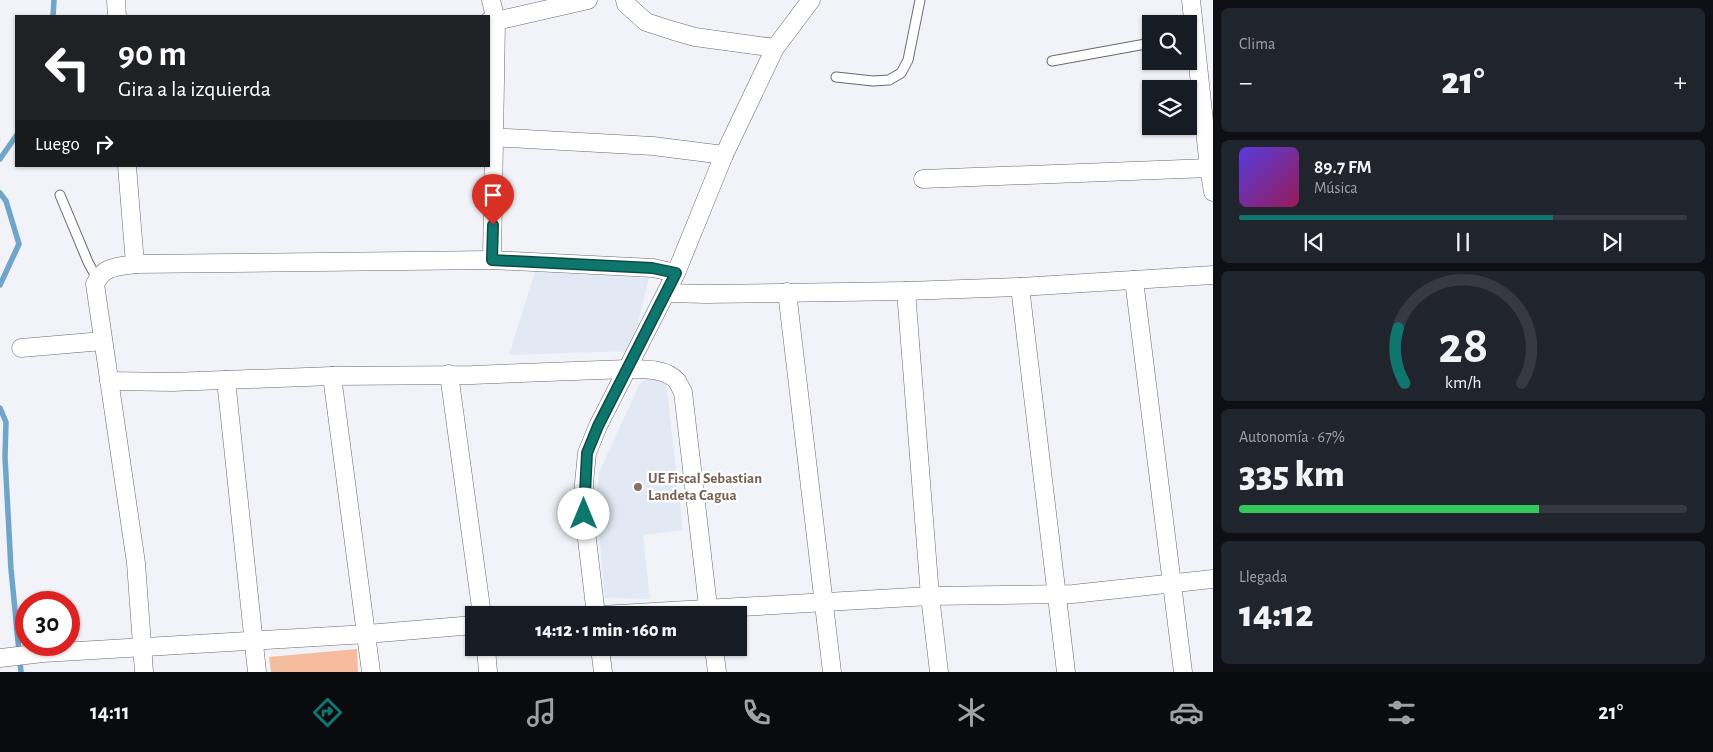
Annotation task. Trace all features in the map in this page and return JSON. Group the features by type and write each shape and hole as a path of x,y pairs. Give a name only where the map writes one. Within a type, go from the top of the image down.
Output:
{"street":[{"path":"116,0 118,15"},
{"path":"491,0 493,21 491,137 492,260"},
{"path":"493,21 588,0"},
{"path":"625,0 626,4 646,22 674,31 695,37 775,48"},
{"path":"595,606 584,514 587,453 626,369 676,273 724,155 775,48 811,0"},
{"path":"1191,0 1191,15"},
{"path":"1196,70 1213,192"},
{"path":"491,137 653,146 724,155"},
{"path":"127,167 135,264"},
{"path":"923,179 1209,168"},
{"path":"144,672 136,563 95,284 100,274 109,269 135,264 492,260 652,268 676,273"},
{"path":"666,292 706,294 906,291 1020,287 1213,275"},
{"path":"1134,280 1183,672"},
{"path":"1020,287 1066,672"},
{"path":"906,291 930,596 939,672"},
{"path":"787,292 832,672"},
{"path":"21,348 103,341"},
{"path":"109,381 172,382 626,369 646,369 664,373 676,380 683,392 708,606"},
{"path":"449,374 481,606"},
{"path":"332,376 371,672"},
{"path":"226,380 257,672"},
{"path":"747,609 930,596 1073,594 1213,579"},
{"path":"0,658 142,646 367,634 465,626"},
{"path":"487,656 488,672"},
{"path":"601,656 603,672"},
{"path":"715,656 717,672"}],"lane":[{"path":"836,77 873,81 888,80 901,73 908,60 920,0"},
{"path":"1052,61 1142,45"},
{"path":"60,195 97,279"}],"shaded area":[{"path":"535,272 649,278 631,351 509,355"},
{"name":"UE Fiscal Sebastian Landeta Cagua","path":"649,376 666,381 683,530 643,535 650,599 605,598 596,502 599,473 639,385"}],"building":[{"path":"357,649 358,672 271,672 269,657"}],"waterway":[{"path":"53,15 54,0"},
{"path":"0,159 15,137"},
{"path":"0,193 6,201 19,244 0,285"},
{"path":"0,408 6,422 5,457 11,569 21,672"}],"place":[{"name":"UE Fiscal Sebastian Landeta Cagua","path":"638,487"}],"route":[{"path":"493,225 492,260 652,268 676,273 626,369 587,453 584,483 584,514"}]}
